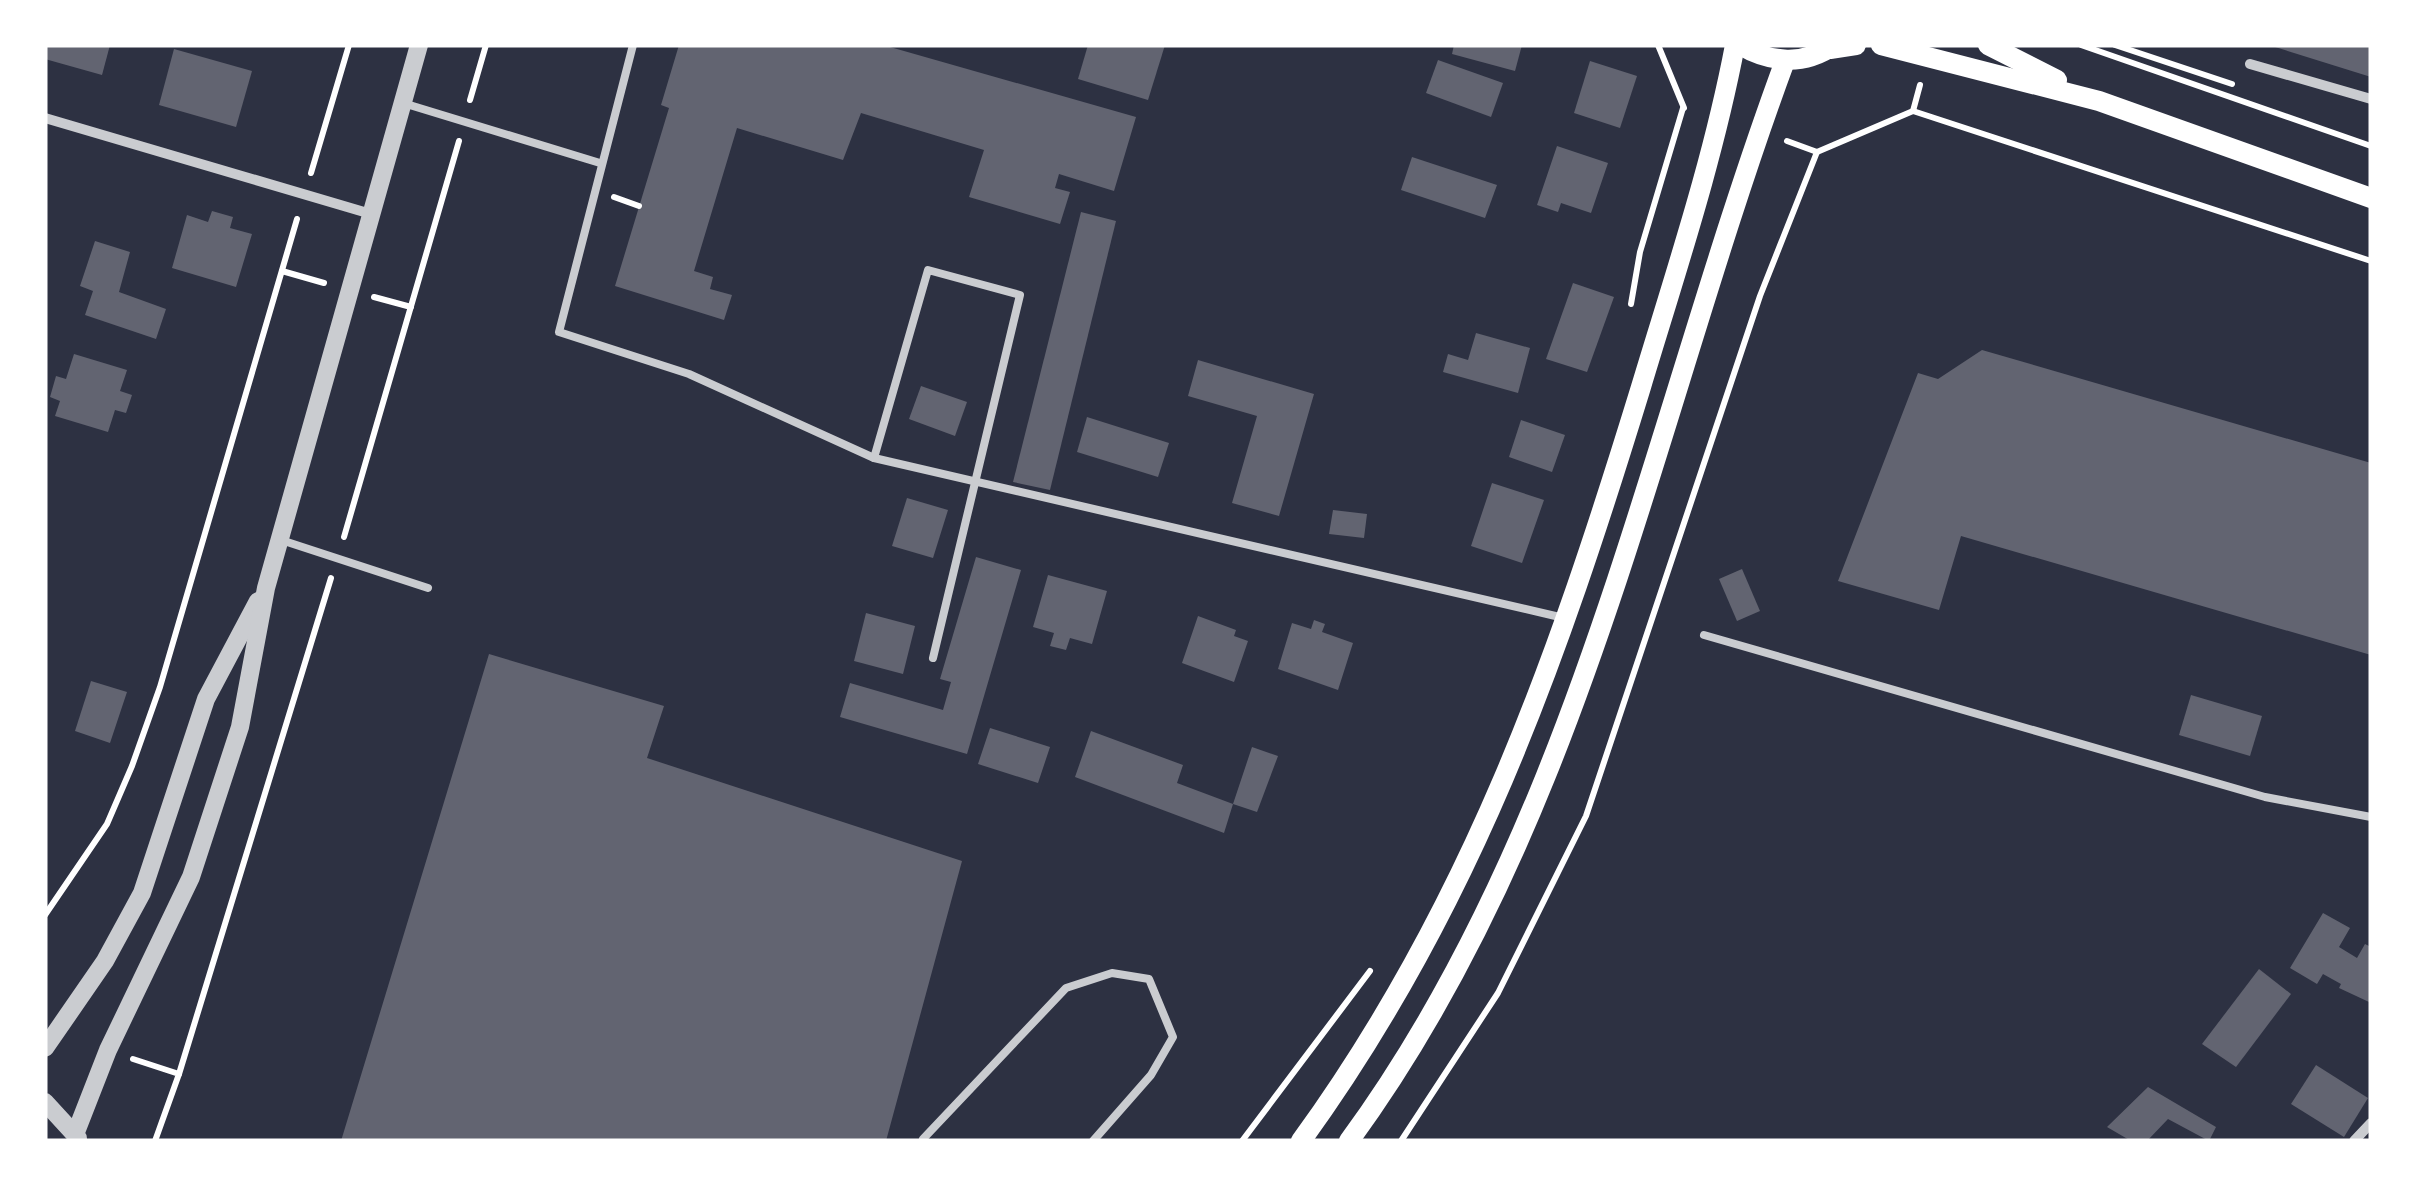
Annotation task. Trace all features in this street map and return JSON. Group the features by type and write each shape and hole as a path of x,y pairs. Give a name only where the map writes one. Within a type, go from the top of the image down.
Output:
{"main road":[{"path":"1302,1141 1373,1038 1453,896 1497,802 1568,619 1715,138 1737,45 1759,56 1785,61 1832,47 1856,45"},
{"path":"1882,45 2100,100 2371,198"},
{"path":"1988,45 2100,100"},
{"path":"1350,1141 1436,1010 1490,908 1536,803 1605,615 1785,61"}],"street":[{"path":"45,1102 78,1136 108,1050 191,877 240,727 266,588 420,45"},
{"path":"2250,64 2371,99"},
{"path":"45,118 370,214"},
{"path":"45,1048 105,960 142,893 206,700 266,588"},
{"path":"2354,1141 2371,1123"}],"lane":[{"path":"633,45 559,332 690,374 874,458 974,485 1568,619"},
{"path":"402,103 600,163"},
{"path":"874,458 928,270 1020,294 933,658"},
{"path":"281,540 428,588"},
{"path":"1704,635 2265,798 2371,818"},
{"path":"923,1139 1066,988 1112,973 1149,979 1173,1037 1150,1075 1093,1141"}],"path":[{"path":"45,915 107,824 138,750 349,45"},
{"path":"2081,45 2371,146"},
{"path":"1630,311 1640,252 1683,108"},
{"path":"1400,1141 1498,993 1586,816 1754,314 1818,152 1913,111 2371,261"},
{"path":"1242,1141 1377,964"}],"building":[{"path":"45,45 110,45 102,75 45,59"},
{"path":"679,45 883,45 1136,117 1114,191 1059,174 1055,188 1070,192 1060,224 969,197 984,150 861,113 843,160 737,128 694,271 713,277 710,289 732,295 724,320 615,286 669,108 661,105"},
{"path":"1088,45 1165,45 1148,100 1078,79"},
{"path":"1454,45 1522,45 1515,71 1452,54"},
{"path":"2371,45 2371,77 2272,46"},
{"path":"174,49 252,71 236,127 159,105"},
{"path":"1438,60 1503,83 1491,117 1426,93"},
{"path":"1590,61 1637,76 1620,128 1574,113"},
{"path":"1557,146 1608,163 1591,213 1561,203 1558,212 1537,205"},
{"path":"1412,157 1497,185 1485,218 1401,190"},
{"path":"212,211 233,217 230,228 252,234 236,287 172,268 187,215 208,222"},
{"path":"1081,212 1116,221 1050,490 1013,482"},
{"path":"95,241 130,252 119,292 166,309 156,339 85,315 93,291 80,286"},
{"path":"1573,283 1614,297 1587,372 1546,359"},
{"path":"1476,333 1530,348 1518,393 1443,372 1448,354 1468,360"},
{"path":"1982,350 2371,463 2371,655 1961,536 1939,610 1838,581 1918,373 1938,379"},
{"path":"74,354 127,370 120,391 132,395 126,413 115,410 108,432 55,416 60,401 50,397 56,376 66,379"},
{"path":"1198,360 1314,394 1279,516 1232,503 1257,416 1188,396"},
{"path":"921,386 967,402 955,436 909,419"},
{"path":"1087,417 1169,443 1158,477 1077,452"},
{"path":"1521,420 1565,435 1552,472 1509,457"},
{"path":"1492,483 1544,500 1522,563 1471,546"},
{"path":"907,498 948,510 933,558 892,546"},
{"path":"1333,510 1367,514 1364,538 1329,534"},
{"path":"976,557 1021,570 967,754 840,717 850,683 943,710 951,682 940,679"},
{"path":"1742,569 1760,611 1737,621 1719,579"},
{"path":"1048,575 1107,591 1092,644 1070,638 1066,650 1050,646 1054,633 1033,627"},
{"path":"866,613 915,626 903,674 854,661"},
{"path":"1198,616 1236,630 1234,636 1248,641 1234,682 1182,663"},
{"path":"1314,620 1325,624 1322,632 1353,643 1338,690 1278,669 1292,623 1311,629"},
{"path":"489,654 664,706 647,758 962,861 886,1141 341,1141"},
{"path":"91,681 127,692 110,743 75,731"},
{"path":"2191,695 2262,716 2250,756 2179,735"},
{"path":"990,728 1050,747 1038,783 978,764"},
{"path":"1091,731 1183,765 1177,783 1233,804 1224,833 1075,777"},
{"path":"1252,747 1278,756 1257,812 1233,804"},
{"path":"2323,913 2350,928 2339,947 2357,958 2365,944 2371,947 2369,1002 2339,988 2341,984 2323,974 2317,984 2290,968"},
{"path":"2259,969 2291,994 2236,1067 2202,1044"},
{"path":"2316,1065 2368,1098 2344,1137 2291,1104"},
{"path":"2148,1087 2216,1127 2209,1141 2168,1119 2147,1141 2131,1141 2107,1127"}]}
